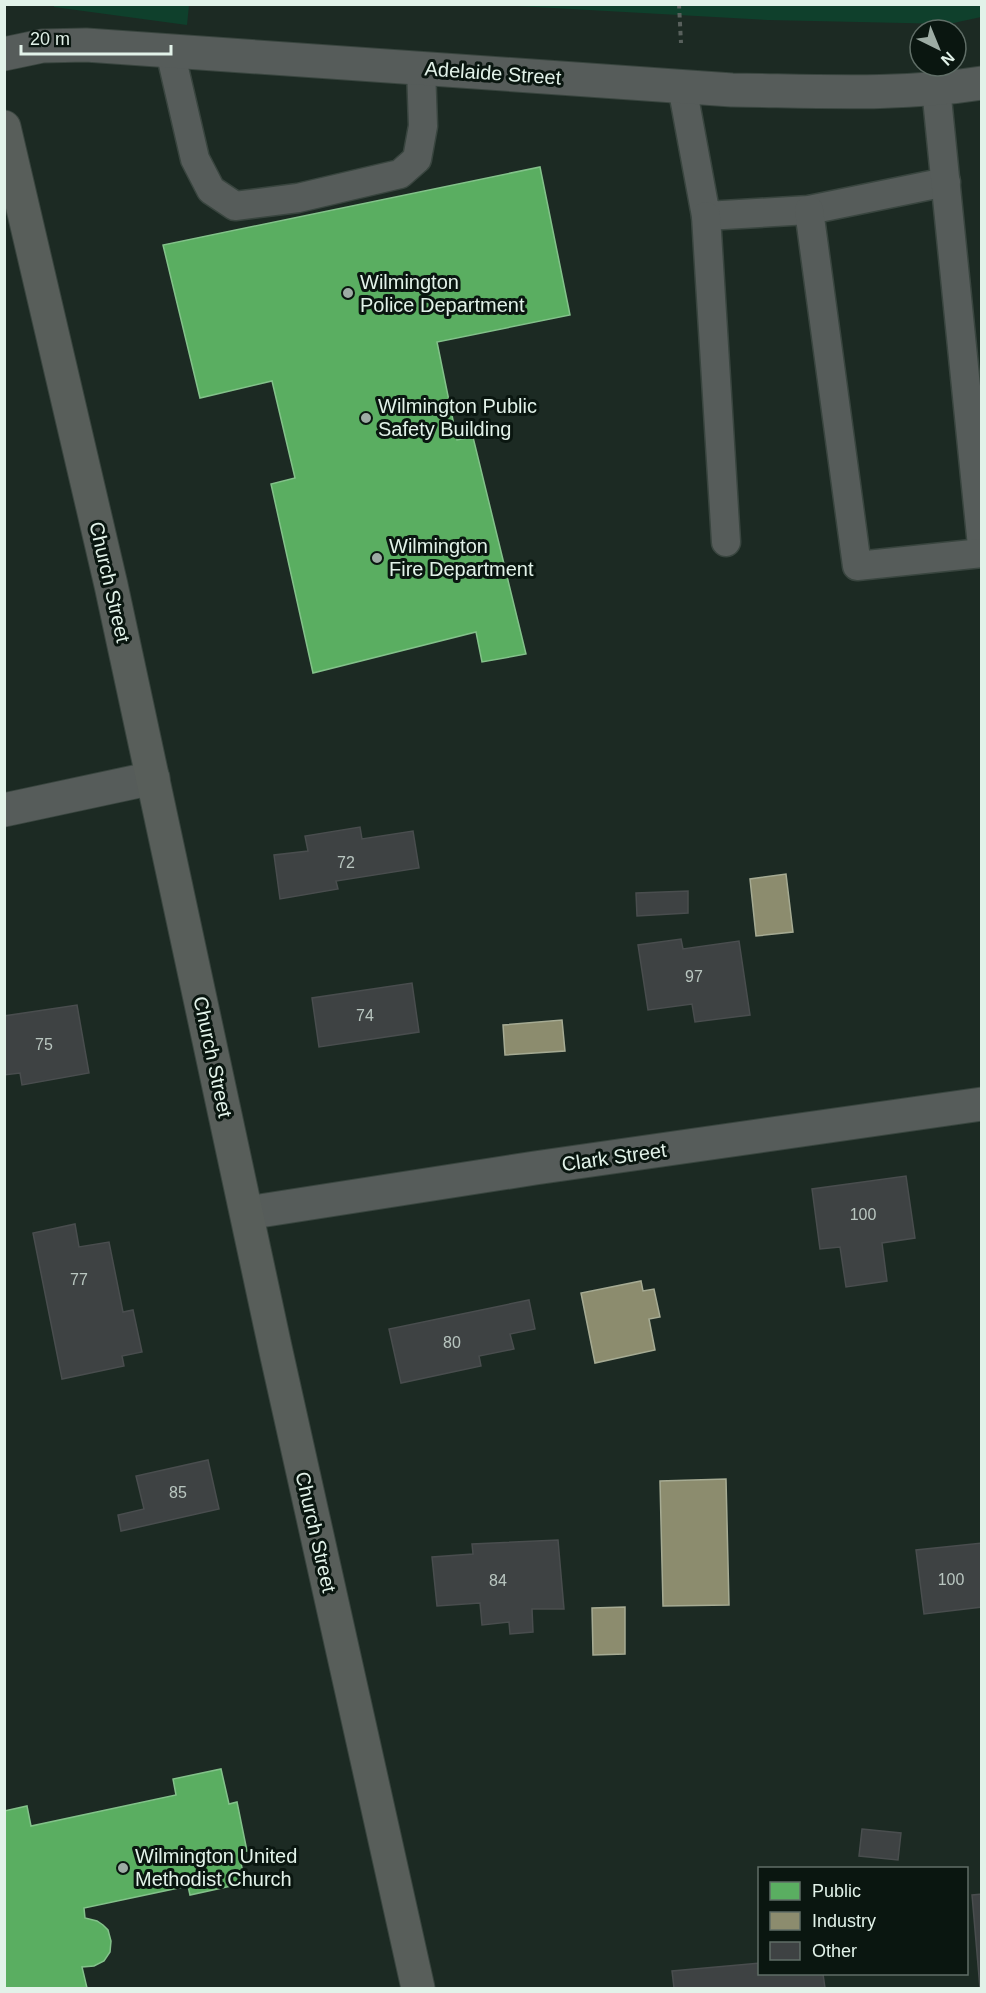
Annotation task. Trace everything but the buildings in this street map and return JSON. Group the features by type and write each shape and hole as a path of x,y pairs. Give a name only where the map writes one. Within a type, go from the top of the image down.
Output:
{"main road":[{"name":"Church Street","path":"4,127 111,585 418,1989"}],"street":[{"name":"Adelaide Street","path":"4,54 42,46 60,45 732,90 834,92 936,88 981,83"},
{"path":"4,810 153,778"},
{"name":"Clark Street","path":"247,1213 535,1168 981,1104"}],"lane":[{"path":"170,51 195,159 211,190 235,206 298,198 400,174 417,159 423,126 421,68"},
{"path":"682,86 706,216 726,542"},
{"path":"936,88 981,546"},
{"path":"706,216 809,210 946,182"},
{"path":"809,210 856,566 981,553"}],"green space":[{"path":"54,4 189,5 187,25 54,7"},
{"path":"981,4 981,17 968,20 968,18 908,18 908,23 768,20 500,5"}],"place":[{"name":"Wilmington Police Department","path":"348,293"},
{"name":"Wilmington Public Safety Building","path":"366,418"},
{"name":"Wilmington Fire Department","path":"377,558"},
{"name":"Wilmington United Methodist Church","path":"123,1868"}]}
